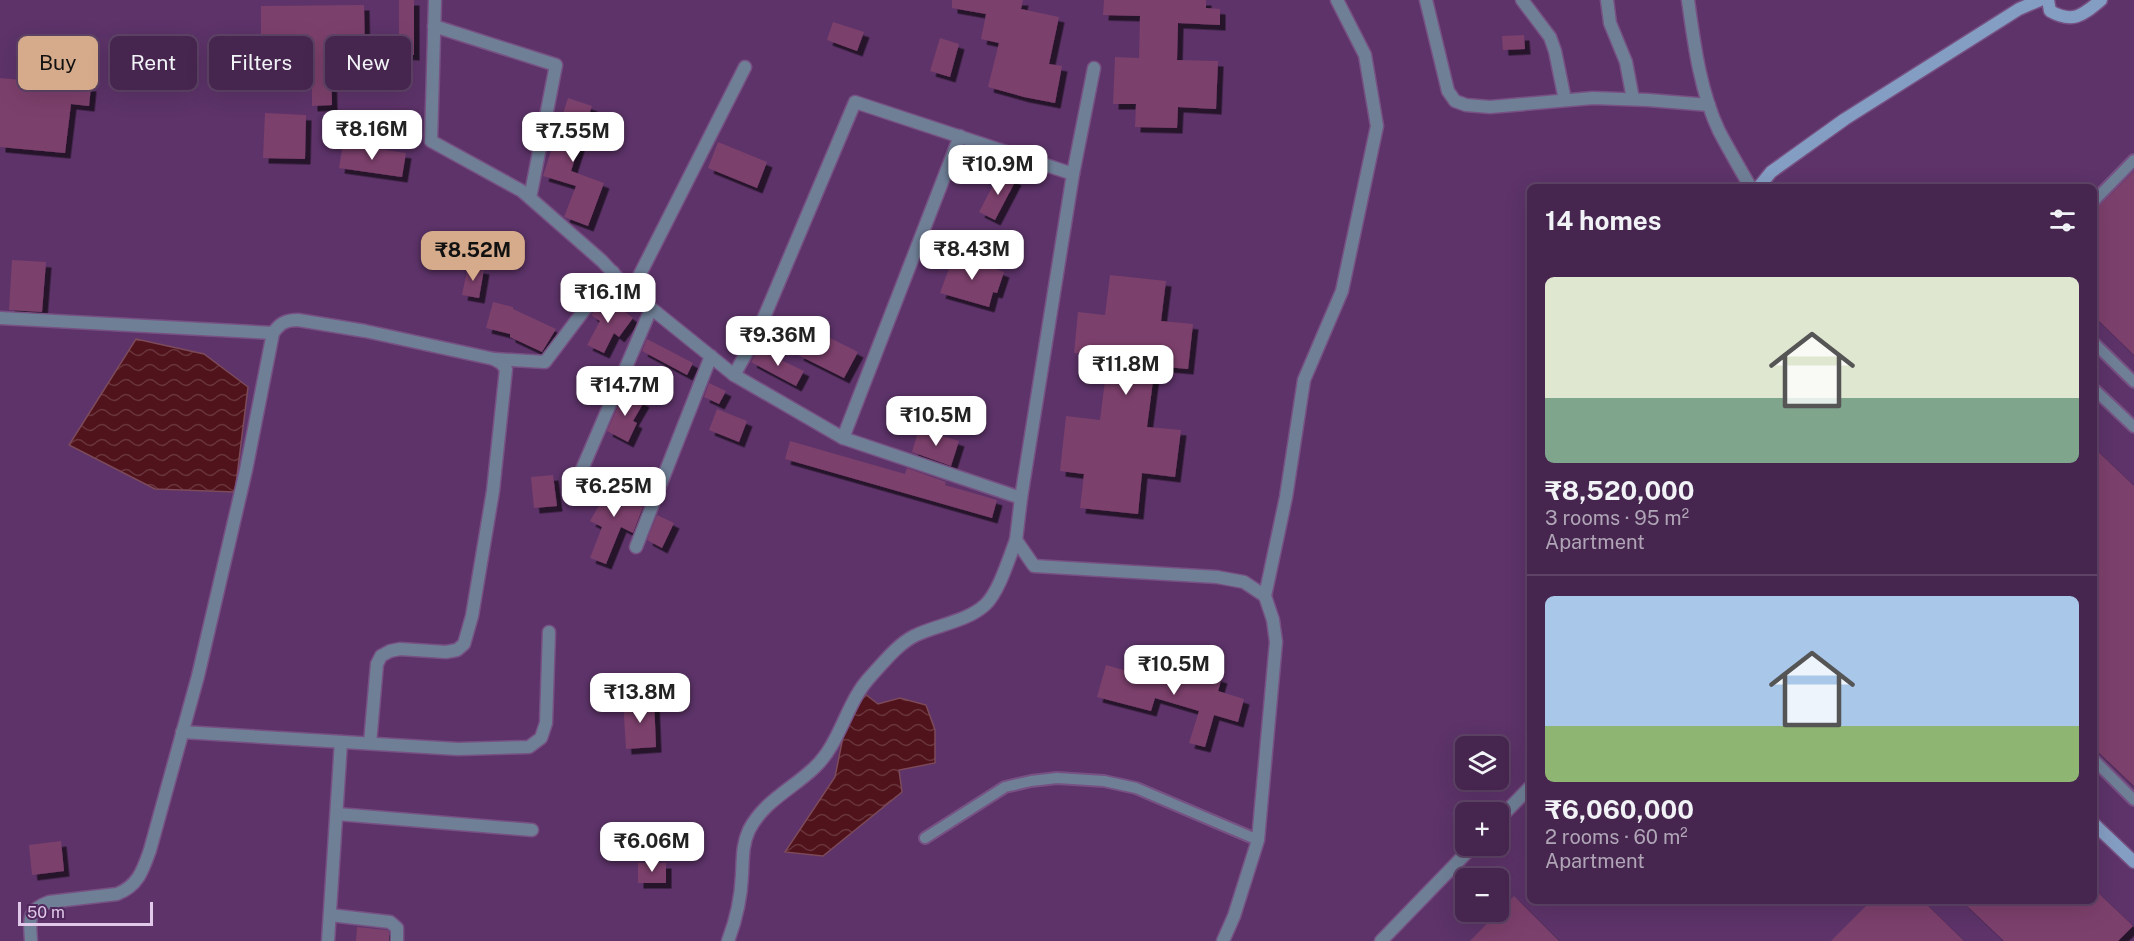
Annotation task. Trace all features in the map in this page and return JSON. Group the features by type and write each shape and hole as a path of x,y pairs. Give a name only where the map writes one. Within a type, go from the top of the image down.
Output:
{"street":[{"path":"435,0 431,141 522,191 613,272 631,292 734,375 843,438 1021,498"},
{"path":"1223,941 1234,916 1258,840 1276,642 1273,620 1265,596 1286,497 1304,380 1342,291 1377,126 1365,55 1337,0"},
{"path":"1426,0 1441,70 1448,91 1455,101 1466,105 1490,107 1593,98 1709,105"},
{"path":"1522,0 1550,37 1565,100"},
{"path":"1606,0 1610,23 1626,62 1633,99"},
{"path":"1688,0 1696,52 1709,105 1719,130 1749,184"},
{"path":"1761,184 1771,172 1845,119 2020,4 2040,0"},
{"path":"2048,0 2050,11 2062,18 2082,16 2101,0"},
{"path":"434,26 556,66 530,198"},
{"path":"631,292 746,67"},
{"path":"728,941 736,921 742,875 742,852 749,831 763,810 820,761 835,738 855,698 868,679 895,651 913,637 984,606 998,583 1016,540 1073,174 1094,68"},
{"path":"734,375 757,334 855,102 1073,174"},
{"path":"843,438 960,136"},
{"path":"31,941 32,911 39,906 49,902 117,894 127,891 140,877 150,850 198,676 246,470 273,333 278,325 289,320 298,320 365,331 494,359 545,362 613,272"},
{"path":"580,474 651,309"},
{"path":"0,318 273,333"},
{"path":"636,547 711,356"},
{"path":"370,743 377,664 381,656 399,649 446,652 457,650 464,644 468,632 493,491 506,380 506,369 494,359"},
{"path":"1016,540 1034,566 1217,577 1244,582 1265,596"},
{"path":"182,732 458,749 530,747 541,738 546,723 549,632"},
{"path":"328,941 341,742"},
{"path":"1509,809 1527,790"},
{"path":"337,814 532,830"},
{"path":"2097,827 2134,862"},
{"path":"1381,941 1463,856"},
{"path":"330,915 390,922 397,928 397,941"}],"lane":[{"path":"2097,198 2134,160"},
{"path":"2097,346 2134,382"},
{"path":"2097,392 2134,428"},
{"path":"2097,763 2134,801"},
{"path":"925,838 1005,787 1057,778 1104,781 1136,788 1258,840"}],"water":[{"path":"136,339 204,354 248,387 235,492 155,489 69,445"},
{"path":"865,694 878,704 900,698 926,705 935,730 935,763 899,770 902,792 823,856 785,852 835,777 844,732"}],"building":[{"path":"399,0 414,0 414,55 411,55 411,36 399,36"},
{"path":"952,0 1023,0 1021,9 1059,17 1049,64 1062,66 1055,103 988,87 999,43 981,39 986,14 952,8"},
{"path":"1104,0 1206,0 1206,8 1220,9 1220,25 1178,23 1177,60 1218,61 1216,109 1178,107 1177,128 1135,127 1136,104 1113,104 1115,57 1139,58 1140,16 1103,15"},
{"path":"364,5 365,36 325,36 325,90 332,90 332,105 312,106 313,36 261,36 261,6"},
{"path":"833,22 864,32 857,51 827,40"},
{"path":"1524,35 1525,49 1503,50 1502,36"},
{"path":"940,38 959,44 950,77 930,71"},
{"path":"0,78 18,80 18,90 91,90 89,106 71,104 65,153 0,147"},
{"path":"568,98 592,106 571,171 604,183 588,226 564,217 576,186 543,176"},
{"path":"265,113 306,115 305,159 263,158"},
{"path":"718,142 767,162 757,188 708,168"},
{"path":"343,144 406,153 402,177 339,168"},
{"path":"2134,171 2134,355 2097,319 2097,207"},
{"path":"1000,172 1016,180 995,220 979,212"},
{"path":"954,255 1004,272 997,293 993,292 989,307 940,293"},
{"path":"12,260 46,262 42,312 9,310"},
{"path":"468,266 484,269 479,298 462,295"},
{"path":"1110,275 1166,281 1161,321 1193,324 1188,369 1155,366 1147,427 1181,430 1175,477 1142,473 1138,514 1080,508 1084,474 1060,471 1066,416 1100,420 1108,357 1074,353 1078,312 1105,315"},
{"path":"605,296 633,318 619,337 614,333 604,353 587,345 600,321 591,315"},
{"path":"493,302 513,307 556,329 542,352 510,337 510,334 486,328"},
{"path":"812,329 858,352 844,378 798,355"},
{"path":"647,339 693,363 687,375 642,351"},
{"path":"758,349 804,371 796,386 751,362"},
{"path":"709,383 726,391 719,404 704,397"},
{"path":"626,392 644,402 633,421 637,423 628,442 607,431"},
{"path":"717,409 747,421 739,442 709,430"},
{"path":"919,429 959,441 951,466 912,452"},
{"path":"790,441 905,474 907,468 946,482 945,485 997,500 992,518 785,459"},
{"path":"2097,451 2134,486 2134,786 2097,751"},
{"path":"553,475 557,506 534,508 531,477"},
{"path":"609,479 636,492 631,501 643,507 633,533 621,527 606,564 590,558 602,527 590,521 601,502 598,501"},
{"path":"657,515 674,523 662,548 647,540"},
{"path":"1106,665 1177,685 1183,667 1222,678 1218,691 1244,699 1238,722 1214,715 1205,747 1189,743 1199,711 1155,698 1151,711 1097,697"},
{"path":"654,699 656,747 626,749 623,700"},
{"path":"61,841 64,871 32,875 29,845"},
{"path":"638,863 666,863 666,883 638,883"},
{"path":"2097,892 2133,926 2118,941 2004,941 1965,904 2097,904"},
{"path":"1514,896 1559,941 1470,941 1489,922 1509,922 1509,901"},
{"path":"1868,904 1926,904 1964,941 1831,941"},
{"path":"357,927 387,930 389,941 356,941"}]}
